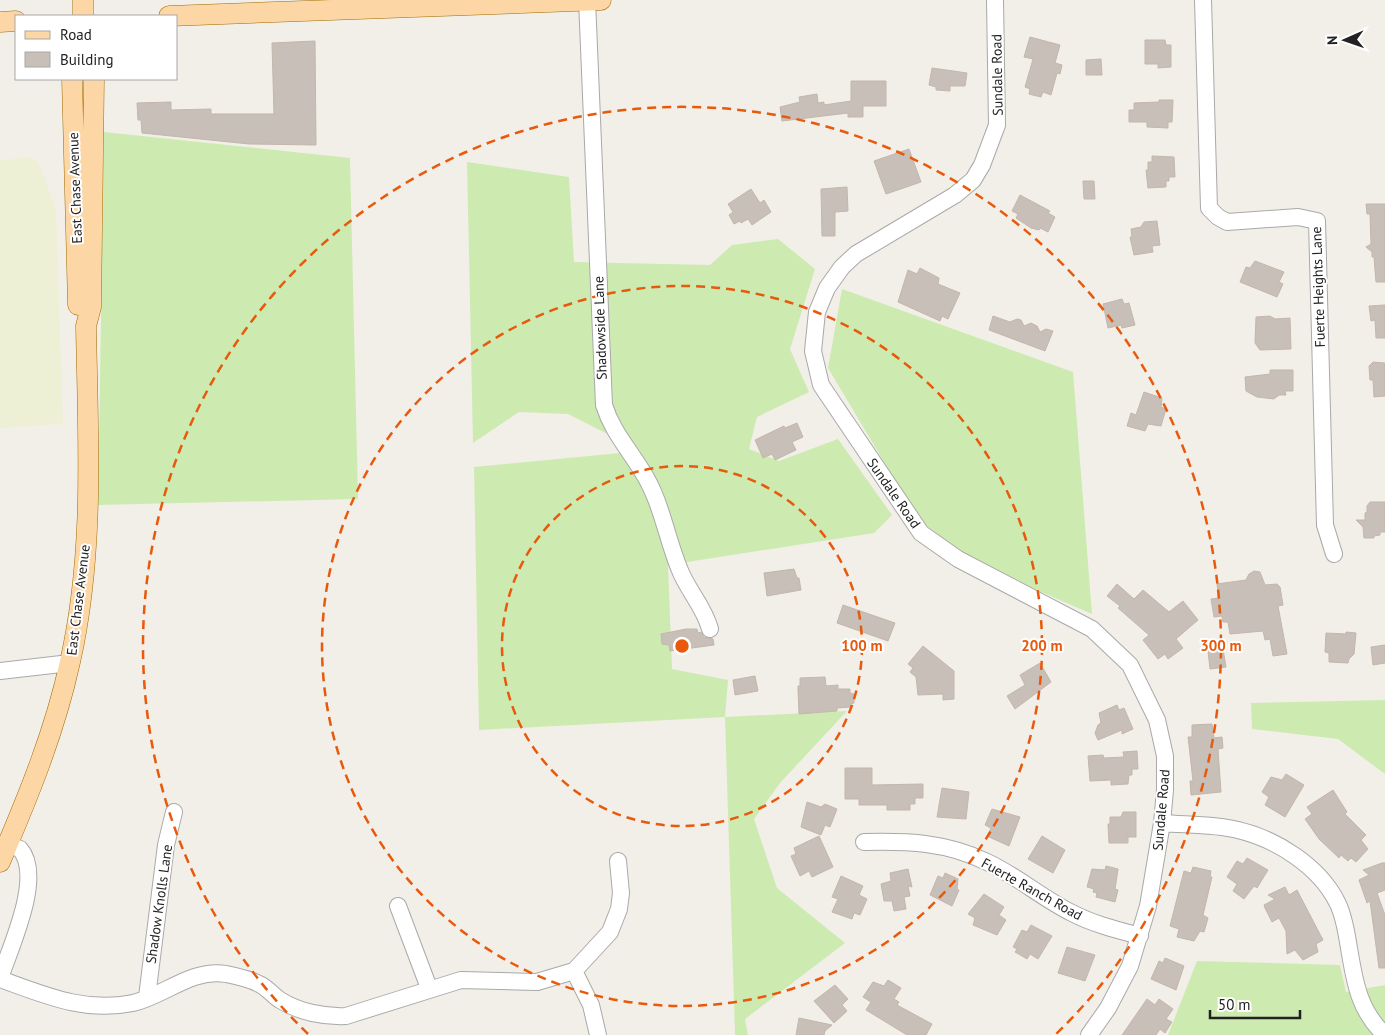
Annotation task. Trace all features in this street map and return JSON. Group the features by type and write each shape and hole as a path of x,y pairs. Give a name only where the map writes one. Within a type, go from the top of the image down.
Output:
{"main road":[{"path":"83,0 83,15"},
{"path":"178,16 601,0"},
{"path":"0,22 15,21"},
{"name":"East Chase Avenue","path":"72,80 78,308 86,326"},
{"name":"East Chase Avenue","path":"4,853 57,717 70,663 79,612 87,526 86,326 91,307 94,80"}],"street":[{"name":"Shadowside Lane","path":"587,0 604,405 614,432 643,472 655,498 678,568 706,614 710,629"},
{"name":"Sundale Road","path":"995,0 997,125 982,165 973,180 955,195 856,254 842,267 827,288 817,312 813,341 816,368 821,385 921,533 958,559 1092,629 1130,665 1157,720 1164,751 1165,790 1154,879 1140,936 1130,966 1108,1008 1089,1035"},
{"name":"Fuerte Heights Lane","path":"1203,0 1209,208 1218,218 1236,223 1298,217 1317,221 1325,525 1334,554"},
{"path":"0,670 70,663"},
{"name":"Shadow Knolls Lane","path":"147,998 166,845 174,812"},
{"path":"1162,823 1236,829 1247,832 1283,848 1309,868 1337,902 1348,939 1360,1000 1371,1020 1385,1035"},
{"name":"Fuerte Ranch Road","path":"864,842 912,841 957,851 986,861 1073,913 1099,925 1140,936"},
{"path":"4,853 20,849 29,866 25,904 0,979 69,1004 99,1006 134,1003 192,978 224,974 260,984 280,1000 300,1010 332,1016 346,1016 429,988 461,980 537,982 574,970 610,932 619,910 621,893 618,861"},
{"path":"398,906 429,988"},
{"path":"574,970 595,1015 598,1035"}],"green space":[{"path":"104,132 350,158 358,499 98,505"},
{"path":"27,157 38,161 56,209 63,424 0,428 0,161"},
{"path":"467,162 569,177 574,262 710,265 732,245 778,239 815,269 790,349 809,392 757,417 749,449 779,461 838,439 892,515 874,533 668,565 672,669 728,680 725,717 479,730 474,467 641,451 568,414 519,412 473,443"},
{"path":"842,289 1073,372 1092,614 977,564 918,519 828,368"},
{"path":"1385,700 1385,774 1338,739 1252,729 1251,703"},
{"path":"847,711 780,783 754,819 777,888 845,943 745,1019 748,1035 735,1035 725,717"},
{"path":"1197,961 1340,965 1346,992 1385,985 1385,1035 1168,1035"}],"building":[{"path":"1030,37 1060,45 1055,63 1062,65 1060,74 1057,73 1051,95 1043,92 1041,97 1029,94 1030,89 1025,87 1033,59 1024,57"},
{"path":"1145,40 1165,40 1166,45 1171,45 1171,67 1158,68 1158,64 1145,64"},
{"path":"315,41 316,145 249,144 142,133 141,120 138,120 137,103 171,102 171,110 211,109 211,114 274,114 272,43"},
{"path":"1101,59 1102,75 1086,75 1086,60"},
{"path":"932,68 967,73 965,86 950,86 950,91 936,90 936,87 929,85"},
{"path":"851,81 886,81 886,106 863,106 863,117 848,117 848,113 782,121 780,107 800,102 799,97 817,94 818,103 824,102 824,105 851,101"},
{"path":"1159,100 1173,100 1172,122 1168,122 1168,128 1147,127 1147,122 1129,122 1129,110 1134,110 1134,103 1159,102"},
{"path":"909,149 921,182 886,194 874,161"},
{"path":"1152,156 1174,157 1175,177 1169,177 1169,181 1166,181 1166,187 1148,188 1146,170 1148,170 1148,162 1152,162"},
{"path":"1083,181 1094,181 1095,199 1084,199"},
{"path":"847,187 848,211 835,212 835,236 822,236 821,189"},
{"path":"751,189 760,203 764,200 771,212 752,225 748,219 734,224 729,215 733,212 728,204"},
{"path":"1020,195 1050,211 1048,213 1055,217 1048,232 1040,228 1039,230 1031,228 1016,218 1018,214 1012,211"},
{"path":"1366,204 1385,204 1385,282 1376,282 1374,257 1372,257 1372,252 1366,247 1371,244 1370,214 1367,214"},
{"path":"1157,221 1160,245 1152,246 1153,252 1134,255 1130,237 1132,237 1131,229 1141,227 1144,222"},
{"path":"1255,261 1284,272 1279,282 1283,284 1277,297 1240,282 1246,267 1250,268"},
{"path":"920,268 939,278 938,284 960,293 948,319 942,316 940,321 898,302 908,270 917,274"},
{"path":"1122,299 1124,304 1129,303 1135,325 1122,328 1121,325 1108,328 1103,304"},
{"path":"1385,305 1385,338 1376,338 1375,320 1371,321 1369,306"},
{"path":"993,316 1010,322 1017,319 1021,320 1024,326 1031,323 1037,326 1040,332 1046,329 1053,331 1045,351 989,330"},
{"path":"1270,316 1275,319 1290,318 1291,349 1260,350 1255,343 1256,317"},
{"path":"1373,362 1385,363 1385,396 1374,397 1373,380 1370,380 1369,366"},
{"path":"1270,370 1293,370 1293,391 1285,391 1286,395 1279,395 1274,399 1257,397 1246,391 1245,377 1270,374"},
{"path":"1144,392 1162,398 1161,407 1166,409 1161,426 1148,424 1145,431 1127,426 1131,413 1136,415"},
{"path":"797,423 803,437 792,442 796,450 775,460 772,454 763,458 755,440 784,426 785,428"},
{"path":"1370,502 1385,502 1385,532 1380,532 1380,535 1374,536 1374,538 1364,538 1363,527 1356,520 1365,520 1365,513"},
{"path":"794,569 797,578 799,578 801,590 767,596 764,573"},
{"path":"1254,571 1260,572 1265,585 1277,584 1280,587 1283,605 1278,606 1287,654 1273,656 1270,639 1265,640 1263,631 1230,634 1228,622 1223,622 1222,616 1214,617 1211,599 1219,598 1217,584 1246,580 1249,574"},
{"path":"1117,584 1134,599 1143,590 1169,612 1183,601 1198,620 1176,639 1183,648 1168,659 1165,654 1158,659 1143,640 1149,635 1118,608 1120,606 1107,596"},
{"path":"843,605 895,623 888,641 837,623"},
{"path":"686,629 697,629 698,633 701,632 704,637 713,639 714,645 670,651 669,645 662,644 661,634"},
{"path":"1346,632 1356,633 1354,654 1348,663 1329,662 1329,653 1325,652 1326,633 1346,634"},
{"path":"1385,645 1385,663 1373,665 1371,647"},
{"path":"923,646 954,671 954,699 943,700 943,694 918,695 916,677 910,672 913,668 908,664"},
{"path":"1223,649 1226,667 1210,669 1208,651"},
{"path":"1040,663 1051,682 1015,709 1007,696 1025,685 1020,675"},
{"path":"755,676 758,691 735,695 733,680"},
{"path":"825,677 826,686 838,685 838,689 850,689 850,693 854,694 854,703 850,704 851,707 837,708 837,711 799,714 798,686 800,686 800,678"},
{"path":"1117,705 1119,710 1124,708 1133,729 1122,734 1122,730 1098,740 1095,733 1098,725 1101,723 1099,713"},
{"path":"1212,724 1214,738 1222,737 1223,748 1218,749 1221,792 1191,795 1190,781 1193,781 1188,737 1192,737 1192,725"},
{"path":"1137,751 1138,769 1132,769 1132,775 1129,775 1128,784 1111,785 1111,780 1090,781 1088,756 1103,755 1104,758 1124,757 1123,752"},
{"path":"845,768 872,768 872,785 923,784 923,798 915,798 915,804 910,804 910,810 887,810 887,805 859,805 859,799 845,799"},
{"path":"1286,774 1304,785 1285,817 1265,805 1269,797 1262,792 1271,777 1282,780"},
{"path":"942,788 969,792 966,819 937,817"},
{"path":"1333,790 1347,812 1345,814 1366,835 1361,840 1368,849 1356,862 1351,858 1348,861 1341,855 1339,858 1319,839 1305,819 1312,814 1307,807"},
{"path":"807,802 821,807 825,804 837,809 830,827 825,825 821,835 801,827"},
{"path":"992,809 1020,817 1009,846 987,836 991,828 985,825"},
{"path":"1123,812 1136,812 1136,837 1128,837 1128,843 1109,843 1108,824 1110,824 1110,817 1121,817"},
{"path":"819,836 833,867 812,877 809,871 800,876 791,856 796,854 794,848"},
{"path":"1042,836 1065,850 1053,873 1028,859"},
{"path":"1247,858 1268,870 1257,888 1254,886 1244,899 1233,891 1237,884 1227,877 1237,861 1243,864"},
{"path":"1385,863 1385,890 1377,893 1385,915 1385,968 1379,968 1370,901 1367,903 1359,880 1369,875 1363,870"},
{"path":"1106,866 1118,869 1115,889 1118,890 1115,902 1096,897 1097,893 1093,892 1094,889 1087,887 1092,869 1105,870"},
{"path":"1193,867 1211,871 1210,877 1212,877 1203,915 1208,918 1204,932 1200,931 1194,941 1177,937 1179,929 1170,926 1184,871 1191,873"},
{"path":"908,869 912,887 908,886 910,896 904,897 906,909 894,911 892,901 884,901 881,884 891,881 890,873"},
{"path":"945,873 958,879 957,889 959,890 952,906 930,895 938,876 943,878"},
{"path":"841,876 863,886 859,895 867,899 860,915 854,913 852,919 832,912 838,899 832,897"},
{"path":"1285,887 1289,895 1297,890 1323,940 1316,944 1318,952 1303,960 1295,950 1287,954 1286,931 1279,918 1272,922 1264,905 1275,899 1268,895"},
{"path":"984,894 1004,907 999,915 1006,920 997,935 973,925 975,918 968,914"},
{"path":"1031,925 1052,936 1038,959 1030,954 1027,959 1015,952 1017,949 1013,947 1022,930 1027,932"},
{"path":"1067,947 1095,955 1085,981 1058,973"},
{"path":"1165,958 1184,966 1176,990 1151,979 1159,961 1163,963"},
{"path":"888,980 901,988 894,999 899,1002 897,1005 932,1024 926,1035 907,1035 866,1010 871,1002 863,997 873,982 884,986"},
{"path":"835,985 848,999 842,1005 847,1011 834,1023 814,1001"},
{"path":"1147,999 1155,1005 1159,999 1173,1009 1166,1019 1172,1022 1165,1033 1160,1029 1156,1035 1122,1035"},
{"path":"799,1018 832,1025 825,1031 824,1035 796,1035"}]}
